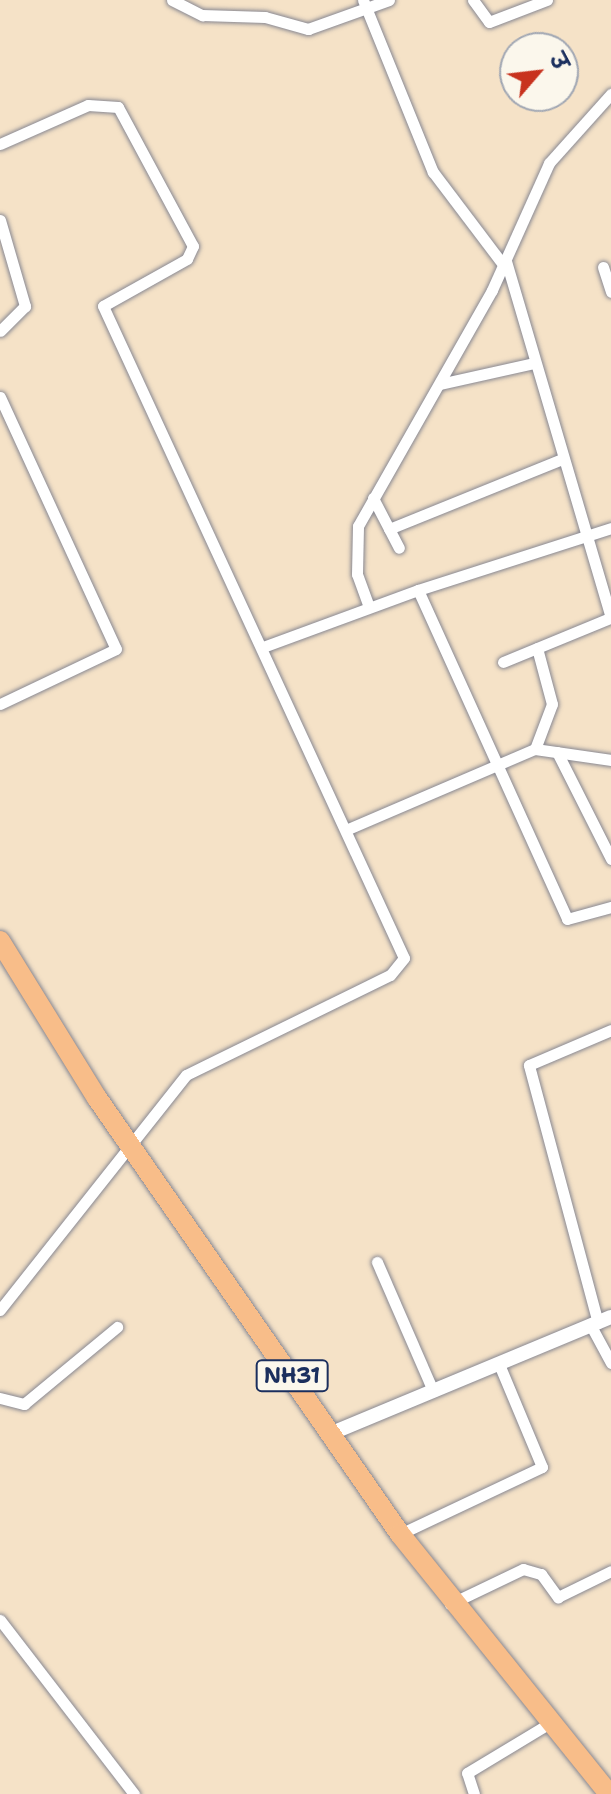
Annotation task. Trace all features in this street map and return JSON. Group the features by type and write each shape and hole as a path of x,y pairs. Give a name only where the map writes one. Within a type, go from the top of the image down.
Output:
{"highway":[{"name":"NH31","path":"0,941 129,1143 400,1534 450,1604 609,1794"}],"street":[{"path":"172,0 192,13 265,17 301,29 365,5 389,0"},
{"path":"473,0 489,22 547,0"},
{"path":"365,5 433,172 505,264 610,618 503,662"},
{"path":"369,607 356,546 373,498 505,264 549,163 611,94"},
{"path":"0,144 88,105 118,107 129,117 193,252 103,306 403,950 401,964 186,1075 129,1143 0,1310"},
{"path":"0,220 25,306 0,331"},
{"path":"603,267 611,292"},
{"path":"440,384 534,363"},
{"path":"0,397 116,649 0,704"},
{"path":"389,529 562,459"},
{"path":"373,498 399,548"},
{"path":"263,647 418,590 611,528"},
{"path":"418,590 567,919 611,907"},
{"path":"535,749 552,704 537,648"},
{"path":"348,829 535,749 611,760"},
{"path":"557,752 611,859"},
{"path":"611,1030 529,1065 611,1363"},
{"path":"377,1262 433,1391"},
{"path":"332,1433 600,1322"},
{"path":"0,1398 24,1404 117,1327"},
{"path":"400,1534 542,1467 499,1364"},
{"path":"450,1604 523,1569 541,1574 558,1597 611,1571"},
{"path":"0,1620 134,1794"},
{"path":"474,1794 467,1773 550,1723"}]}
